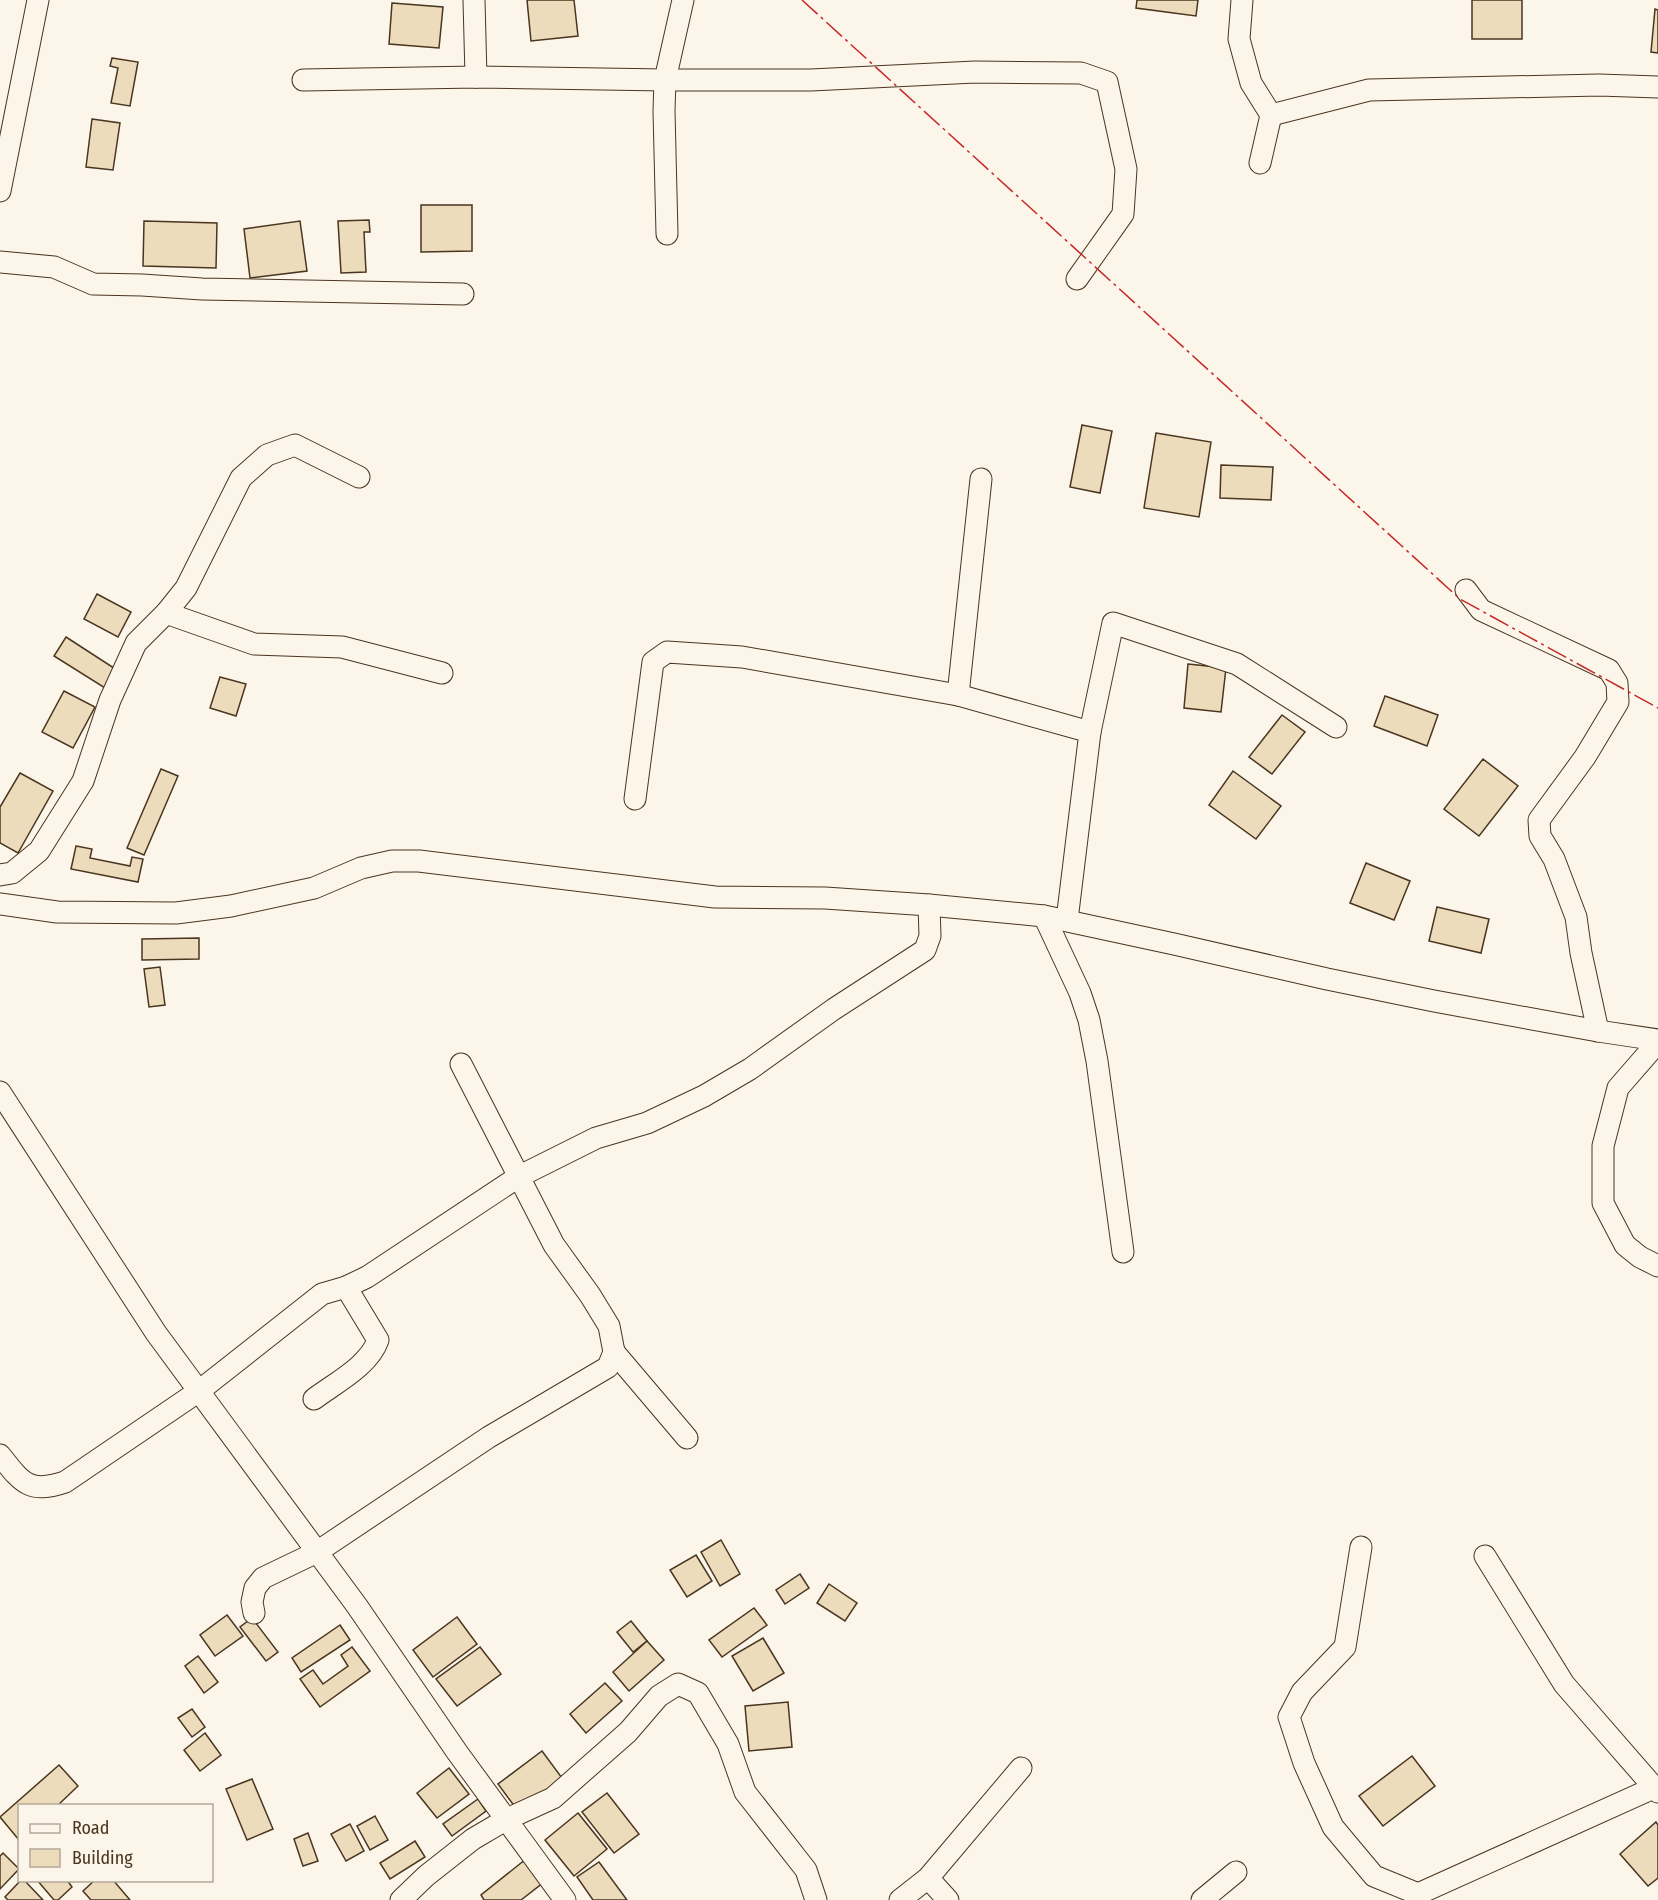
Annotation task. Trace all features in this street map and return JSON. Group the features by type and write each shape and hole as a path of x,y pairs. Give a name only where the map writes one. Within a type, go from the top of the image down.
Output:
{"street":[{"path":"0,191 38,0"},
{"path":"474,0 476,77"},
{"path":"667,234 665,80 682,0"},
{"path":"1242,0 1239,39 1251,83 1271,115 1260,163"},
{"path":"303,80 476,77 811,80 987,72 1081,73 1107,82 1126,169 1123,214 1077,279"},
{"path":"1271,115 1369,90 1599,85 1658,87"},
{"path":"0,262 54,267 93,284 202,290 463,294"},
{"path":"0,875 12,873 39,851 83,781 110,700 136,643 166,613 186,588 241,478 267,454 295,445 359,477"},
{"path":"958,695 981,479"},
{"path":"1466,590 1480,610 1609,670 1617,683 1618,702 1585,757 1539,820 1540,836 1554,859 1576,917 1581,953 1598,1031"},
{"path":"166,613 254,644 342,647 442,673"},
{"path":"1067,920 1090,732 1113,622 1238,664 1336,727"},
{"path":"635,799 652,662 667,652 742,657 958,695 1090,732"},
{"path":"0,904 57,912 176,914 231,906 314,888 361,868 392,861 419,861 715,897 825,898 1044,916 1337,982 1658,1041"},
{"path":"0,1455 27,1485 47,1488 65,1482 199,1391 322,1294 346,1287 367,1277 518,1177 596,1138 647,1124 704,1096 750,1069 834,1009 925,950 930,936 928,905"},
{"path":"1044,916 1080,993 1089,1020 1097,1061 1123,1252"},
{"path":"1658,1041 1618,1088 1603,1146 1603,1203 1625,1245 1640,1257 1658,1266"},
{"path":"461,1064 555,1245 609,1326 614,1352 687,1438"},
{"path":"0,1092 156,1333 357,1606 457,1752 565,1900"},
{"path":"314,1399 357,1368 375,1348 378,1340 346,1287"},
{"path":"254,1613 252,1602 255,1588 263,1578 316,1552 489,1437 608,1367 614,1352"},
{"path":"1361,1547 1345,1647 1302,1692 1289,1717 1304,1763 1333,1827 1374,1876 1418,1893 1657,1789 1564,1684 1485,1556"},
{"path":"401,1900 426,1876 473,1839 507,1819 553,1798 628,1732 659,1696 678,1684 698,1693 728,1744 744,1792 806,1869 816,1900"},
{"path":"900,1900 928,1878 1021,1768"},
{"path":"1202,1900 1236,1872"},
{"path":"928,1878 948,1900"}],"building":[{"path":"527,0 574,0 578,36 531,41"},
{"path":"1137,0 1198,0 1196,16 1136,8"},
{"path":"1472,0 1522,0 1522,39 1472,39"},
{"path":"392,3 443,7 439,48 389,44"},
{"path":"1655,9 1658,10 1658,53 1651,52"},
{"path":"112,58 138,62 130,106 111,103 118,68 110,66"},
{"path":"92,119 120,123 113,170 86,167"},
{"path":"421,205 472,205 472,251 421,252"},
{"path":"369,220 370,232 364,232 366,272 341,273 338,221"},
{"path":"144,221 217,223 216,268 143,266"},
{"path":"300,221 307,271 250,278 244,229"},
{"path":"1082,425 1112,431 1100,493 1070,487"},
{"path":"1156,433 1211,442 1199,517 1144,508"},
{"path":"1221,465 1273,467 1271,500 1220,498"},
{"path":"97,594 131,612 118,637 84,619"},
{"path":"66,637 117,670 105,688 54,656"},
{"path":"1188,664 1226,668 1221,712 1184,708"},
{"path":"220,677 246,684 236,716 210,708"},
{"path":"64,691 95,707 73,748 42,732"},
{"path":"1385,696 1438,715 1427,746 1374,726"},
{"path":"1282,715 1305,732 1272,774 1249,757"},
{"path":"1483,759 1518,786 1479,836 1444,809"},
{"path":"161,769 178,776 144,855 127,848"},
{"path":"1233,771 1281,806 1256,839 1209,805"},
{"path":"20,773 53,791 18,853 0,843 0,807"},
{"path":"76,846 92,849 90,858 130,866 132,857 143,859 138,882 71,869"},
{"path":"1366,863 1410,881 1394,920 1350,903"},
{"path":"1437,907 1489,919 1481,953 1429,941"},
{"path":"199,938 199,959 142,960 142,939"},
{"path":"160,967 165,1005 149,1007 144,969"},
{"path":"721,1540 740,1574 720,1586 701,1552"},
{"path":"696,1555 712,1581 687,1597 670,1570"},
{"path":"800,1574 809,1588 785,1604 776,1590"},
{"path":"829,1584 857,1603 845,1621 817,1603"},
{"path":"754,1608 767,1625 722,1657 709,1640"},
{"path":"227,1615 243,1636 215,1656 200,1635"},
{"path":"457,1617 477,1644 433,1677 413,1650"},
{"path":"252,1618 278,1652 266,1661 240,1627"},
{"path":"631,1621 647,1641 633,1652 617,1632"},
{"path":"340,1625 350,1640 301,1672 292,1658"},
{"path":"763,1638 784,1673 753,1691 732,1656"},
{"path":"647,1641 664,1660 629,1691 613,1672"},
{"path":"352,1647 370,1671 320,1707 300,1679 313,1670 323,1684 348,1666 341,1655"},
{"path":"480,1647 501,1674 457,1706 436,1679"},
{"path":"198,1656 218,1682 204,1693 185,1666"},
{"path":"605,1683 622,1701 586,1733 570,1714"},
{"path":"788,1702 792,1747 749,1751 745,1706"},
{"path":"192,1709 205,1727 192,1737 178,1718"},
{"path":"205,1733 221,1755 200,1771 184,1750"},
{"path":"542,1751 562,1778 518,1811 498,1784"},
{"path":"1412,1756 1435,1786 1383,1826 1359,1796"},
{"path":"59,1765 78,1786 59,1804 18,1804 18,1839 0,1817"},
{"path":"449,1768 469,1794 437,1818 417,1793"},
{"path":"252,1779 273,1829 247,1840 226,1789"},
{"path":"607,1793 639,1834 614,1853 582,1812"},
{"path":"478,1799 486,1811 452,1836 443,1824"},
{"path":"578,1813 607,1849 574,1876 545,1840"},
{"path":"375,1816 388,1840 370,1850 357,1826"},
{"path":"1656,1822 1658,1825 1658,1878 1648,1886 1620,1854"},
{"path":"350,1824 364,1851 346,1861 331,1834"},
{"path":"308,1833 318,1861 303,1866 294,1839"},
{"path":"415,1841 425,1857 390,1879 380,1863"},
{"path":"3,1853 18,1870 0,1889 0,1856"},
{"path":"526,1859 544,1882 521,1900 484,1900 481,1895"},
{"path":"599,1862 627,1900 593,1900 577,1877"},
{"path":"19,1882 26,1882 43,1900 8,1900 5,1897"},
{"path":"39,1882 68,1882 72,1887 58,1900 54,1900"},
{"path":"93,1882 115,1882 130,1900 91,1900 83,1891"}],"power":[{"path":"802,0 1460,599 1658,708"}]}
